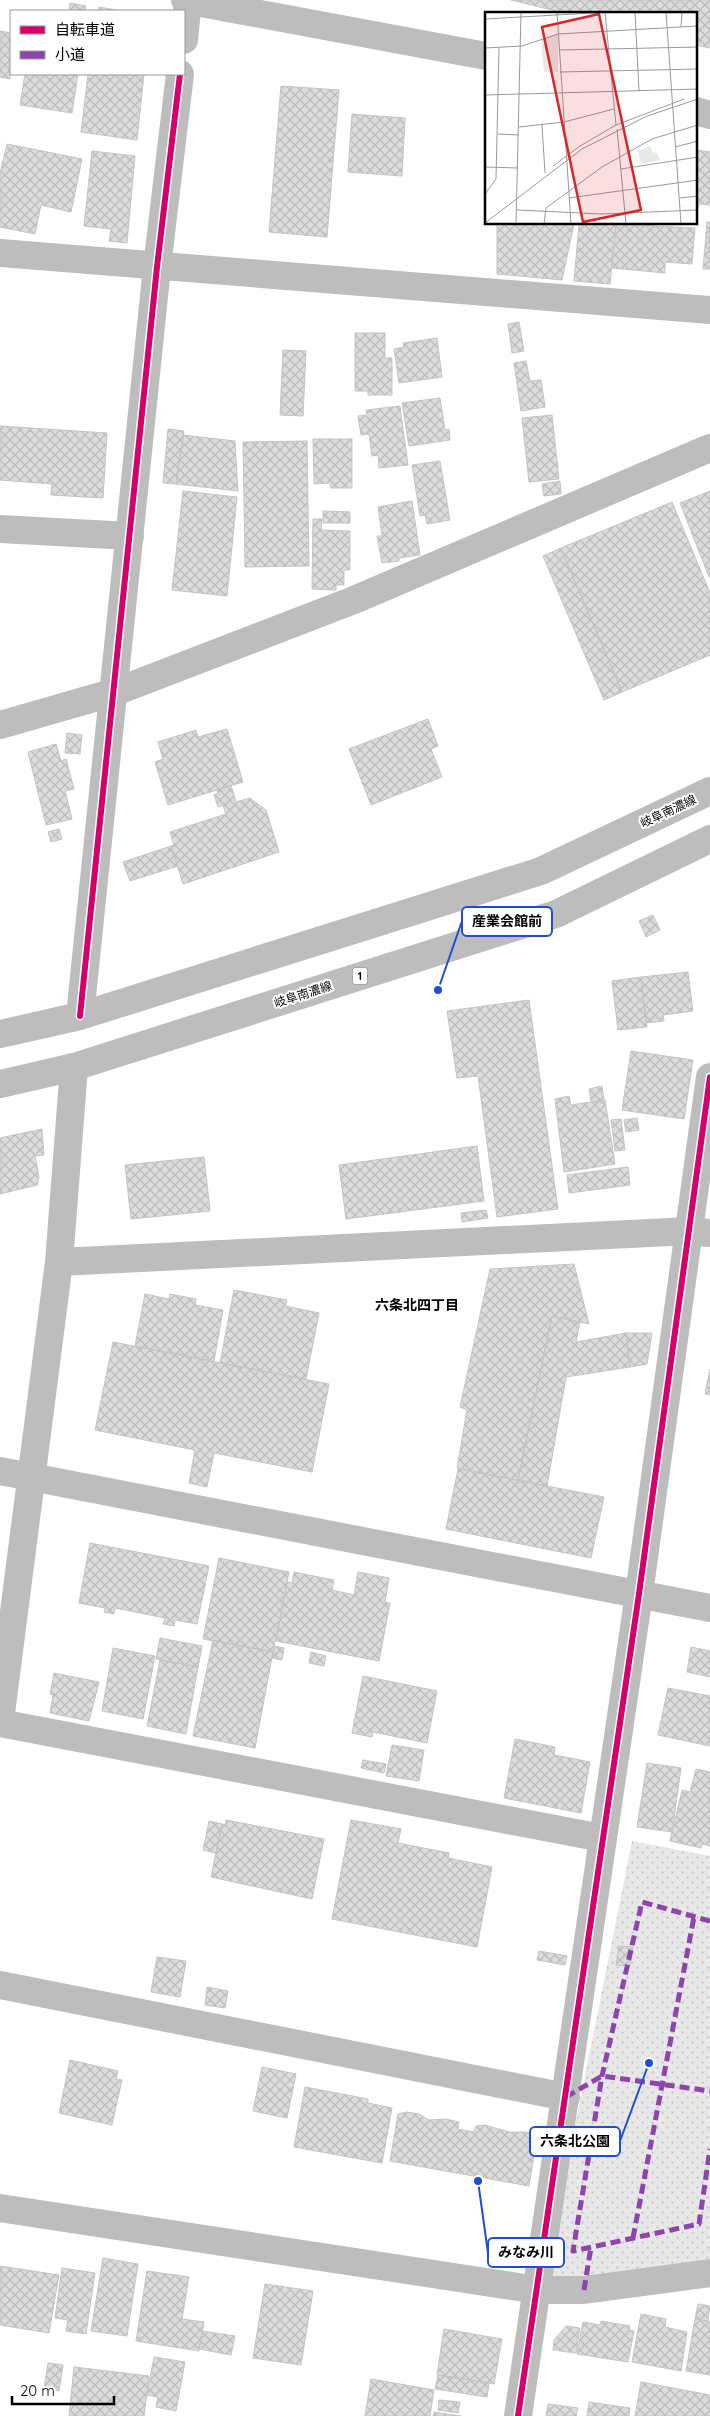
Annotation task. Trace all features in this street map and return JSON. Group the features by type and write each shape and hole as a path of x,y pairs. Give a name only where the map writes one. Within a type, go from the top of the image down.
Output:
{"street":[{"path":"185,27 187,0 485,56"},
{"path":"80,1016 115,692 157,267 180,75"},
{"path":"0,253 710,310"},
{"path":"0,725 115,692 354,600 710,448"},
{"path":"0,529 130,536"},
{"name":"岐阜南濃線","path":"0,1034 80,1016 541,871 710,791"},
{"name":"岐阜南濃線","path":"0,1084 74,1067 556,914 710,839"},
{"path":"74,1067 59,1262 0,1722 602,1838"},
{"path":"518,2416 639,1594 700,1232 710,1077"},
{"path":"59,1262 700,1232"},
{"path":"0,1471 710,1608"},
{"path":"0,1985 566,2096"},
{"path":"0,2208 538,2290 584,2290 710,2273"}],"shaded area":[{"path":"632,1841 710,1856 710,2270 543,2285"}],"building":[{"path":"511,0 710,0 710,48 698,45 698,12 560,12"},
{"path":"70,3 86,6 85,10 69,10"},
{"path":"99,7 116,10 99,10"},
{"path":"0,31 10,33 10,79 0,77"},
{"path":"25,75 78,75 72,113 20,105"},
{"path":"88,75 144,75 137,140 81,132"},
{"path":"281,86 339,90 327,237 269,232"},
{"path":"352,114 405,118 402,176 348,172"},
{"path":"7,144 82,159 71,212 41,205 35,234 0,227 0,173"},
{"path":"698,150 710,152 710,205 699,204 698,208"},
{"path":"92,151 135,156 127,243 109,241 111,229 84,226"},
{"path":"707,222 710,222 710,269 703,269"},
{"path":"497,225 574,225 562,280 497,274"},
{"path":"579,225 616,225 610,284 574,281"},
{"path":"616,225 695,228 692,264 665,262 665,273 612,268"},
{"path":"519,322 524,351 512,353 508,324"},
{"path":"355,333 385,333 385,358 392,358 392,395 368,395 368,391 355,391"},
{"path":"437,338 442,377 399,383 394,349 404,347 403,343"},
{"path":"283,350 306,351 303,416 280,415"},
{"path":"526,361 530,381 541,380 545,407 521,411 514,363"},
{"path":"440,398 445,430 449,429 450,440 409,446 402,403"},
{"path":"400,406 408,465 379,468 378,455 372,456 369,434 361,435 358,416 367,415 366,410"},
{"path":"552,415 559,479 529,482 522,418"},
{"path":"0,426 107,433 103,498 51,495 52,484 0,480"},
{"path":"168,429 184,431 176,484 163,483"},
{"path":"183,435 235,441 238,491 176,484"},
{"path":"313,439 352,439 352,488 331,488 330,483 314,484"},
{"path":"307,441 309,566 245,567 243,442"},
{"path":"440,461 450,520 427,524 425,515 420,516 412,465"},
{"path":"560,481 561,494 544,496 542,484"},
{"path":"183,491 237,497 227,596 172,590"},
{"path":"710,491 710,577 709,577 680,503"},
{"path":"412,501 420,555 399,558 399,561 382,563 377,536 382,536 378,507"},
{"path":"672,502 710,593 710,655 622,692 561,548"},
{"path":"323,511 350,512 350,523 323,523"},
{"path":"313,519 322,519 321,530 350,531 350,570 344,570 344,585 336,585 336,590 312,589"},
{"path":"561,548 622,692 604,700 543,556"},
{"path":"428,719 438,746 431,749 442,777 371,805 349,749"},
{"path":"227,729 243,782 168,805 155,762 163,759 158,742 196,730 198,737"},
{"path":"67,733 82,735 80,754 65,753"},
{"path":"56,744 61,761 66,759 74,789 65,791 72,819 46,825 28,752"},
{"path":"231,785 236,802 250,798 266,810 279,852 183,884 171,846 174,845 170,832 226,814 223,805 218,807 214,795 218,793 217,790"},
{"path":"59,829 62,839 51,842 48,832"},
{"path":"171,846 178,866 130,881 123,862"},
{"path":"653,915 660,930 646,937 639,921"},
{"path":"688,972 693,1011 663,1015 664,1021 646,1023 641,977"},
{"path":"641,977 647,1027 618,1030 612,981"},
{"path":"529,1000 558,1209 497,1217 478,1076 457,1078 447,1011"},
{"path":"631,1051 693,1060 684,1119 622,1110"},
{"path":"602,1086 604,1100 591,1102 589,1089"},
{"path":"569,1096 571,1105 605,1100 615,1164 564,1172 555,1099"},
{"path":"637,1118 639,1130 626,1132 624,1120"},
{"path":"621,1119 625,1150 615,1151 611,1120"},
{"path":"42,1129 44,1155 35,1156 39,1177 37,1185 0,1194 0,1138"},
{"path":"477,1146 484,1201 346,1219 339,1165"},
{"path":"204,1157 210,1211 131,1219 125,1165"},
{"path":"628,1167 630,1185 569,1193 567,1175"},
{"path":"486,1210 488,1218 462,1222 461,1213"},
{"path":"574,1264 589,1324 552,1316 518,1480 457,1468 467,1410 460,1407 490,1269"},
{"path":"234,1290 287,1300 285,1306 319,1313 306,1379 220,1363"},
{"path":"145,1294 169,1299 170,1294 196,1299 195,1305 223,1310 214,1361 135,1346"},
{"path":"552,1316 580,1322 576,1342 626,1333 630,1367 566,1377 547,1486 518,1480"},
{"path":"626,1333 652,1333 647,1364 630,1367"},
{"path":"113,1342 329,1384 312,1472 214,1453 207,1487 189,1483 195,1450 95,1430"},
{"path":"710,1369 710,1395 705,1394"},
{"path":"458,1469 604,1497 591,1558 446,1529"},
{"path":"90,1543 209,1566 197,1624 175,1620 174,1626 163,1624 165,1618 115,1608 114,1614 104,1612 105,1608 79,1603"},
{"path":"219,1558 289,1572 273,1652 203,1639"},
{"path":"294,1572 334,1580 332,1590 354,1595 358,1572 389,1578 385,1602 390,1603 379,1661 276,1641 287,1582 292,1583"},
{"path":"160,1638 202,1646 198,1667 156,1659"},
{"path":"213,1640 273,1652 255,1748 193,1736"},
{"path":"275,1646 284,1648 282,1660 272,1658"},
{"path":"691,1647 710,1651 710,1677 687,1672"},
{"path":"113,1648 155,1656 143,1719 102,1711"},
{"path":"311,1652 326,1656 324,1666 309,1663"},
{"path":"160,1660 198,1667 186,1734 147,1726"},
{"path":"54,1673 99,1682 89,1721 50,1713 53,1695 50,1694"},
{"path":"363,1676 437,1691 427,1743 373,1732 372,1737 352,1733"},
{"path":"668,1688 710,1696 710,1746 658,1735"},
{"path":"515,1739 555,1747 554,1755 590,1762 581,1813 504,1798"},
{"path":"392,1745 424,1750 419,1781 386,1776"},
{"path":"363,1760 386,1764 384,1773 361,1768"},
{"path":"647,1763 681,1768 672,1832 637,1827"},
{"path":"696,1769 710,1772 710,1846 702,1844 701,1848 670,1841 682,1790 690,1792"},
{"path":"226,1820 324,1839 312,1899 211,1877 222,1824 225,1825"},
{"path":"351,1820 401,1829 398,1843 449,1853 448,1858 492,1867 477,1947 332,1919"},
{"path":"209,1821 222,1824 216,1853 203,1850"},
{"path":"619,1946 633,1947 630,1966 616,1965"},
{"path":"539,1951 567,1956 565,1965 537,1960"},
{"path":"157,1957 186,1961 180,1997 151,1992"},
{"path":"207,1987 228,1991 225,2008 205,2005"},
{"path":"70,2060 118,2071 116,2079 122,2080 112,2125 59,2113"},
{"path":"262,2067 296,2074 287,2118 253,2111"},
{"path":"305,2087 368,2099 368,2103 392,2108 382,2163 294,2147"},
{"path":"407,2112 419,2114 429,2120 446,2119 459,2122 458,2129 474,2132 476,2126 485,2125 509,2132 526,2132 537,2136 529,2186 390,2161 398,2114"},
{"path":"103,2258 138,2264 127,2336 91,2331"},
{"path":"0,2266 59,2275 49,2333 0,2325"},
{"path":"62,2268 95,2273 86,2334 66,2331 68,2320 55,2318"},
{"path":"147,2271 189,2277 182,2319 204,2322 199,2351 136,2341"},
{"path":"265,2284 313,2291 301,2365 253,2358"},
{"path":"698,2304 710,2306 708,2321 695,2319"},
{"path":"641,2314 666,2319 665,2327 687,2332 681,2371 632,2362"},
{"path":"695,2319 710,2322 710,2375 686,2371"},
{"path":"601,2321 630,2326 629,2330 634,2331 628,2362 577,2354 583,2322 600,2325"},
{"path":"566,2326 580,2328 576,2353 553,2350 554,2340"},
{"path":"444,2329 502,2339 494,2384 437,2375"},
{"path":"202,2331 235,2336 231,2355 199,2349"},
{"path":"154,2357 185,2362 176,2411 156,2407 158,2397 147,2395"},
{"path":"48,2363 63,2365 59,2391 44,2388"},
{"path":"74,2367 149,2376 144,2416 69,2416"},
{"path":"438,2375 489,2383 487,2397 435,2389"},
{"path":"371,2379 434,2390 430,2416 365,2416"},
{"path":"641,2382 710,2395 710,2416 635,2416"},
{"path":"439,2400 460,2402 458,2413 438,2410"},
{"path":"589,2402 630,2408 629,2416 587,2416"},
{"path":"548,2404 578,2408 576,2416 546,2416"},
{"path":"434,2412 461,2416 433,2416"}],"marked path":[{"path":"710,1921 642,1902 602,2076 573,2251 699,2224 710,2149"},
{"path":"633,2238 694,1917"},
{"path":"566,2097 602,2076 710,2091"},
{"path":"584,2290 591,2247"}],"cycle path":[{"path":"80,1016 157,267 180,75"},
{"path":"518,2416 639,1594 710,1077"}],"place":[{"name":"産業会館前","path":"438,990"},
{"name":"六条北公園","path":"649,2063"},
{"name":"みなみ川","path":"478,2181"}],"district":[{"name":"六条北四丁目","path":"417,1305"}]}
